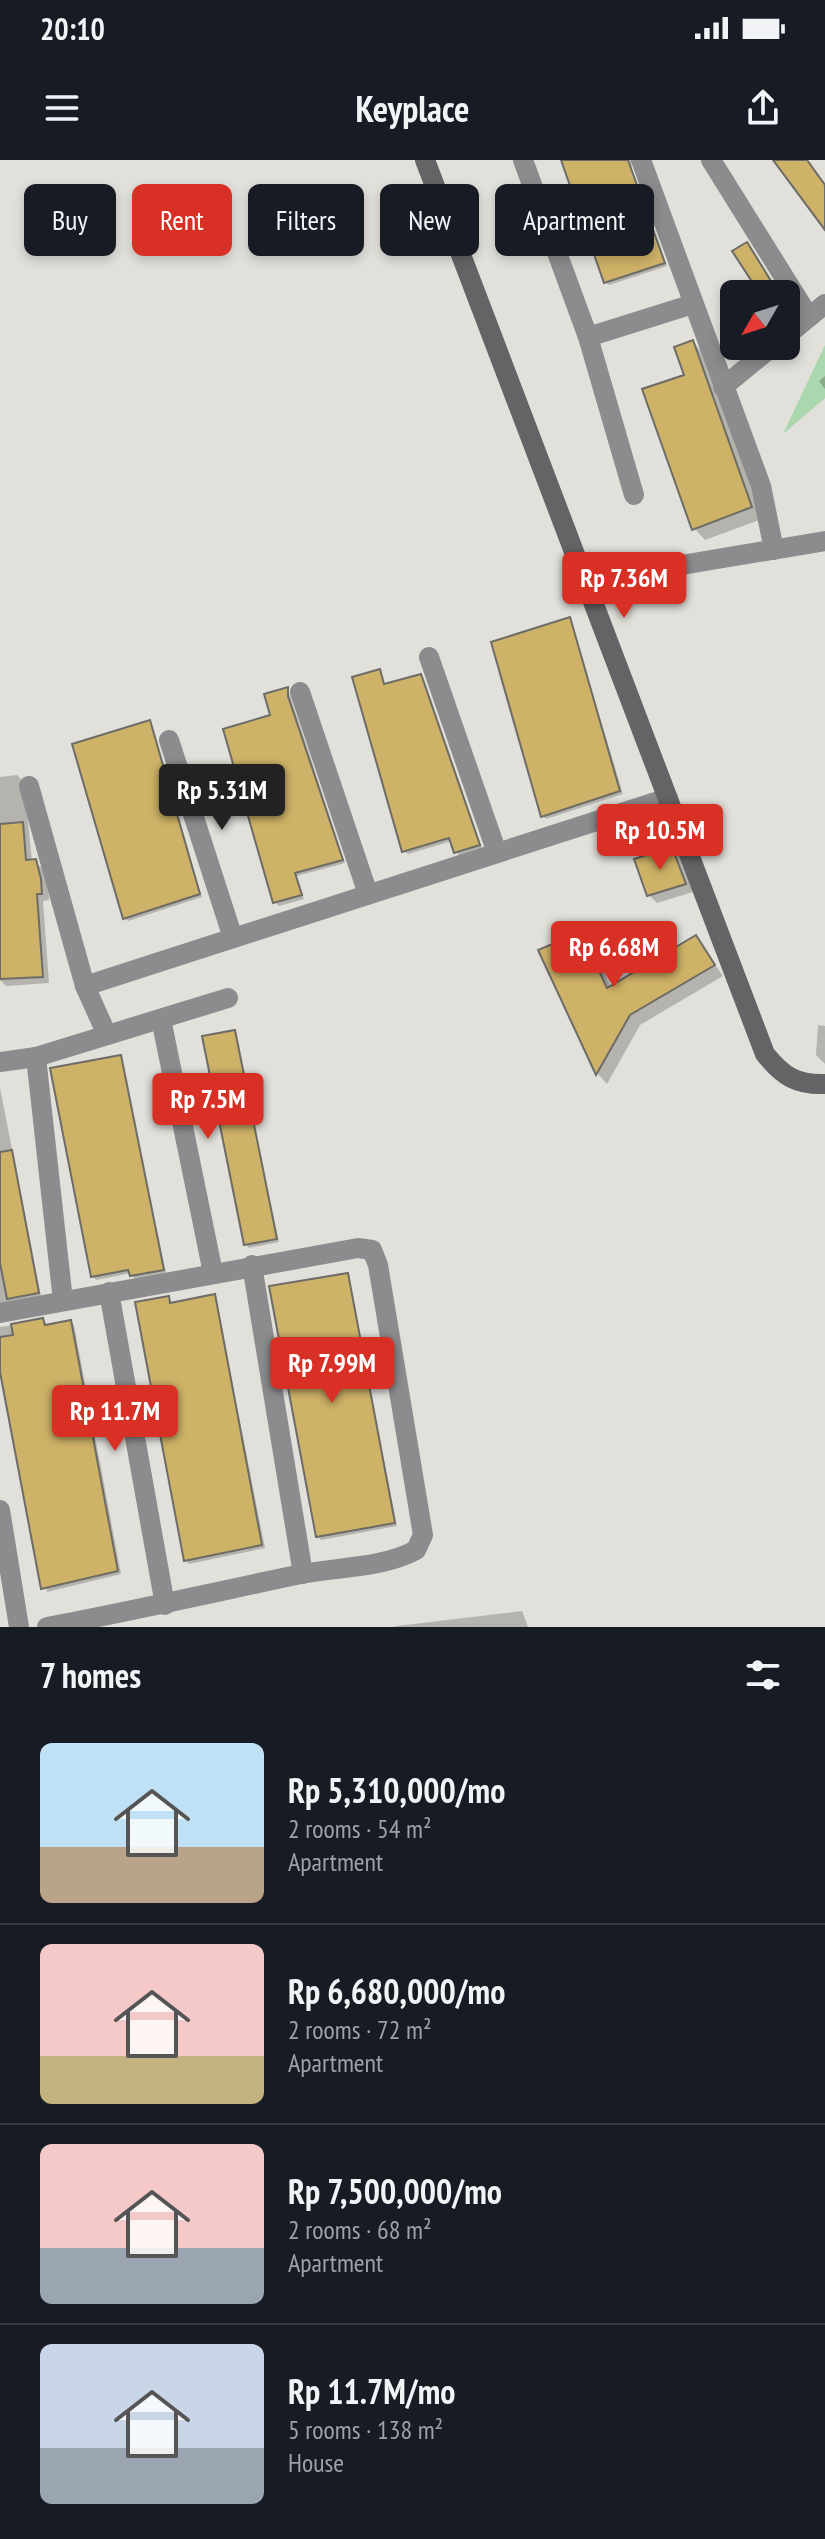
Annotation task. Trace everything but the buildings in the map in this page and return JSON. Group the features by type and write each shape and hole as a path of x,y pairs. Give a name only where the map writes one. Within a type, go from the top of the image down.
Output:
{"street":[{"path":"425,160 765,1054 780,1072 798,1083 825,1084"},
{"path":"523,160 588,337 634,495"},
{"path":"641,160 761,486 774,550"},
{"path":"711,160 817,310 800,324"},
{"path":"588,337 693,304"},
{"path":"723,387 756,360"},
{"path":"586,581 825,541"},
{"path":"429,657 497,853"},
{"path":"300,692 368,894"},
{"path":"169,740 233,938"},
{"path":"29,786 85,986 107,1035"},
{"path":"85,986 668,798"},
{"path":"0,1062 36,1057 228,998"},
{"path":"161,1019 213,1273"},
{"path":"36,1057 63,1301"},
{"path":"0,1313 252,1265 358,1248 372,1250 378,1265 423,1535 421,1543 407,1555 393,1559 303,1574 47,1627"},
{"path":"252,1265 303,1574"},
{"path":"109,1292 165,1605"},
{"path":"0,1510 19,1627"}],"green space":[{"path":"825,345 825,398 783,434"}]}
